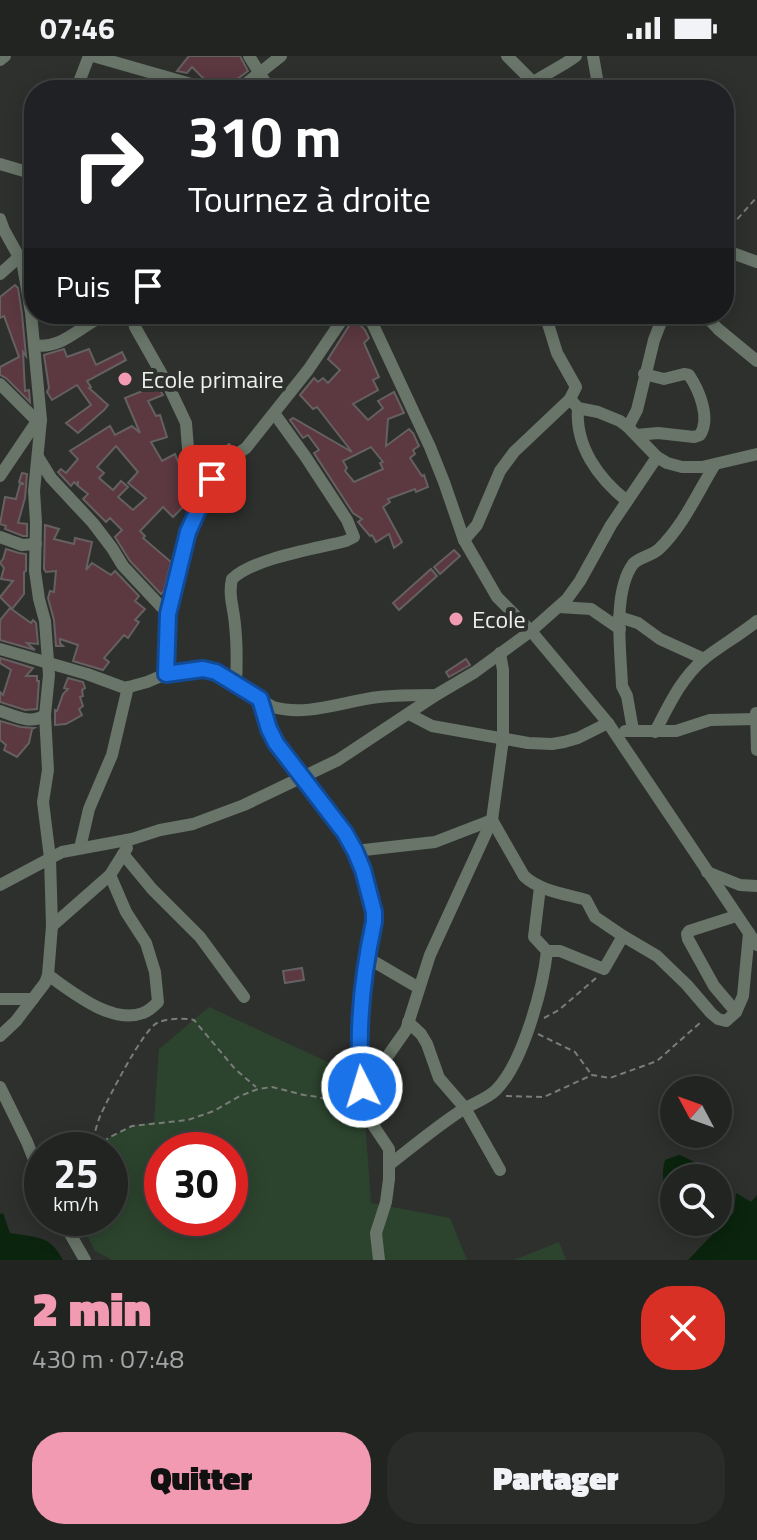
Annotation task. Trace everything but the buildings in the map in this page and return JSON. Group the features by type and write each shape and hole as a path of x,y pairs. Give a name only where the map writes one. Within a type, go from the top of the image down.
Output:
{"street":[{"path":"0,60 5,56"},
{"path":"80,80 91,56 173,80"},
{"path":"249,56 265,80"},
{"path":"252,80 281,56"},
{"path":"507,56 527,80"},
{"path":"542,80 576,56"},
{"path":"593,56 597,80"},
{"path":"0,164 24,171"},
{"path":"0,219 21,262 24,280"},
{"path":"734,254 757,262"},
{"path":"0,274 21,262 24,256"},
{"path":"0,1036 16,1021 45,983 52,926 50,858 43,802 48,770 45,715 48,664 45,621 35,571 34,491 39,420 31,324"},
{"path":"35,345 43,347 64,340 90,324"},
{"path":"134,324 186,423 189,461 207,493"},
{"path":"166,674 168,614 188,532 212,479 225,472 231,458 246,448 308,370 339,324"},
{"path":"373,324 430,447 464,540 497,597 531,631 611,728 757,945"},
{"path":"548,324 557,353 576,387 574,404 582,443 604,481 627,501"},
{"path":"632,431 659,324"},
{"path":"713,324 757,361"},
{"path":"632,431 694,437 704,429 701,401 689,375 664,379 644,374"},
{"path":"0,384 39,420"},
{"path":"464,540 477,525 500,471 514,452 574,404"},
{"path":"574,404 610,416 632,431 667,463 682,467 714,466 757,454"},
{"path":"236,684 235,621 230,592 232,579 269,560 354,537 347,520 274,413"},
{"path":"0,476 39,420"},
{"path":"37,456 51,478 93,523 130,575 168,614"},
{"path":"0,885 62,852 193,824 244,805 338,760 475,672 531,631 573,592 611,525 657,457"},
{"path":"633,730 627,696 622,686 619,623 623,589 633,564 659,549 682,522 714,466"},
{"path":"0,552 2,538 22,545 36,544"},
{"path":"559,607 591,609 619,623 638,623 660,639 704,659"},
{"path":"655,732 675,693 704,659 757,621"},
{"path":"0,649 128,687 166,674 203,669 216,672 273,707 297,711 379,697 436,695"},
{"path":"362,1087 400,1039 439,932 492,820 503,739 503,670 500,653"},
{"path":"80,848 89,809 112,755 128,687"},
{"path":"260,699 276,743 345,833 355,851 374,912 361,992 359,1056 367,1116 389,1149 386,1202 376,1233 379,1260"},
{"path":"0,711 31,721 45,715"},
{"path":"409,714 432,726 528,743 552,744 611,728 676,731 710,720 756,716 757,750"},
{"path":"355,851 435,842 492,820"},
{"path":"492,820 524,876 540,887 586,900 595,917 663,961 718,1019 726,1021 736,1012 743,996 749,933"},
{"path":"52,926 110,875 132,839"},
{"path":"123,854 152,889 200,937 244,997"},
{"path":"707,872 740,885 757,886"},
{"path":"48,975 85,1001 115,1014 141,1014 158,1002 155,972 146,943 126,912 110,875"},
{"path":"540,887 534,937 547,951 560,951 604,969 623,936"},
{"path":"736,916 687,934 709,978 736,1012"},
{"path":"389,1165 465,1108 490,1095 504,1079 518,1056 528,1028 547,951"},
{"path":"366,957 419,988"},
{"path":"0,999 33,999"},
{"path":"408,1022 421,1034 441,1081 465,1108 500,1170"},
{"path":"0,1087 24,1136"},
{"path":"71,1236 85,1260"}],"path":[{"path":"734,223 757,197"},
{"path":"592,1075 575,1052 528,1028 559,1010 604,969"},
{"path":"490,1095 544,1097 592,1075 610,1078 657,1061 711,1013"},
{"path":"95,1132 110,1098 147,1033 157,1023 185,1018 194,1020 235,1069 258,1089"},
{"path":"120,1132 132,1126 188,1120 214,1111 240,1096 272,1087 319,1097 367,1116"}],"shaded area":[{"path":"209,1007 332,1064 320,1097 365,1119 371,1203 450,1218 467,1260 112,1260 95,1251 88,1236 128,1236 128,1132 120,1132 154,1122 159,1049"},
{"path":"679,1155 696,1164 664,1164 665,1160"},
{"path":"736,1193 751,1202 757,1195 757,1260 688,1260 711,1236 732,1236"},
{"path":"3,1213 10,1233 47,1241 63,1260 0,1260 0,1214"},
{"path":"559,1242 566,1260 514,1260"}],"place":[{"name":"Ecole primaire","path":"125,379"},
{"name":"Ecole","path":"456,619"}],"route":[{"path":"212,479 188,532 168,614 166,674 203,669 216,672 260,699 276,743 345,833 355,851 374,912 361,992 359,1056 362,1087"}]}
